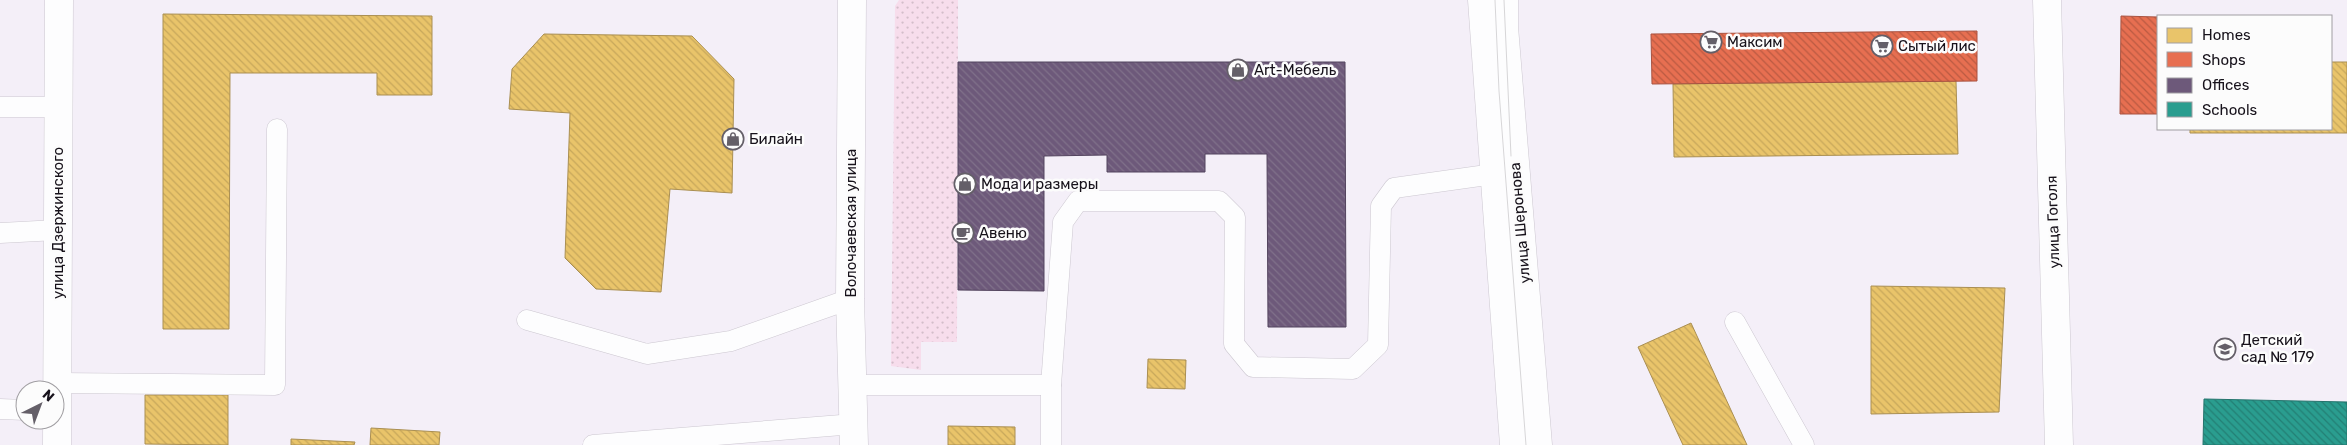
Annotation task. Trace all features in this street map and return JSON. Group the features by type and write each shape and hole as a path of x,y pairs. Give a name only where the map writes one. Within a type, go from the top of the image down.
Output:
{"main road":[{"name":"улица Дзержинского","path":"58,380 59,0"},
{"name":"Волочаевская улица","path":"852,0 850,299 854,434"},
{"name":"улица Шеронова","path":"1482,0 1514,445"},
{"name":"улица Шеронова","path":"1504,0 1504,27 1538,445"},
{"name":"улица Гоголя","path":"2048,0 2059,445"},
{"name":"улица Дзержинского","path":"57,430 57,445"}],"lane":[{"path":"0,107 60,108"},
{"path":"65,383 275,385 278,130"},
{"path":"1051,445 1051,385 1063,222 1078,201 1219,202 1236,217 1234,344 1253,367 1353,369 1378,346 1380,206 1394,188 1494,174"},
{"path":"0,233 58,230"},
{"path":"527,320 647,354 731,341 850,299"},
{"path":"1735,322 1804,445"},
{"path":"854,385 1051,385"},
{"path":"0,409 15,410"},
{"path":"593,445 854,434"}],"shaded area":[{"path":"899,0 958,0 957,342 921,342 921,370 891,366 895,6"}],"building: Homes":[{"path":"163,14 432,16 432,95 377,95 377,73 230,73 229,329 163,329"},
{"path":"544,34 692,36 734,79 732,193 670,189 661,292 596,289 565,258 570,113 509,109 512,69"},
{"path":"2332,62 2347,62 2347,133 2190,133 2190,130 2332,130"},
{"path":"1956,81 1958,154 1674,157 1673,84"},
{"path":"1871,286 2005,288 1999,412 1871,414"},
{"path":"1691,323 1747,445 1683,445 1638,347"},
{"path":"1148,359 1186,360 1185,389 1147,388"},
{"path":"145,395 228,395 228,445 145,444"},
{"path":"948,426 1015,427 1015,445 948,445"},
{"path":"371,428 440,432 439,445 370,445"},
{"path":"291,439 355,442 354,445 291,445"}],"building: Shops":[{"path":"2121,16 2157,17 2157,114 2120,114"},
{"path":"1977,31 1977,81 1652,84 1651,34"}],"building: Offices":[{"path":"958,62 1345,62 1346,327 1268,327 1267,154 1205,154 1205,172 1107,172 1107,155 1044,156 1044,291 958,290"}],"building: Schools":[{"path":"2204,399 2347,402 2347,445 2203,445"}],"tram line":[{"path":"1495,0 1499,91 1526,445"},
{"path":"1504,0 1511,156"}],"place":[{"name":"Максим","path":"1711,42"},
{"name":"Сытый лис","path":"1882,46"},
{"name":"Art-Мебель","path":"1238,70"},
{"name":"Билайн","path":"733,139"},
{"name":"Мода и размеры","path":"965,184"},
{"name":"Авеню","path":"963,233"},
{"name":"Детский сад № 179","path":"2225,349"}]}
